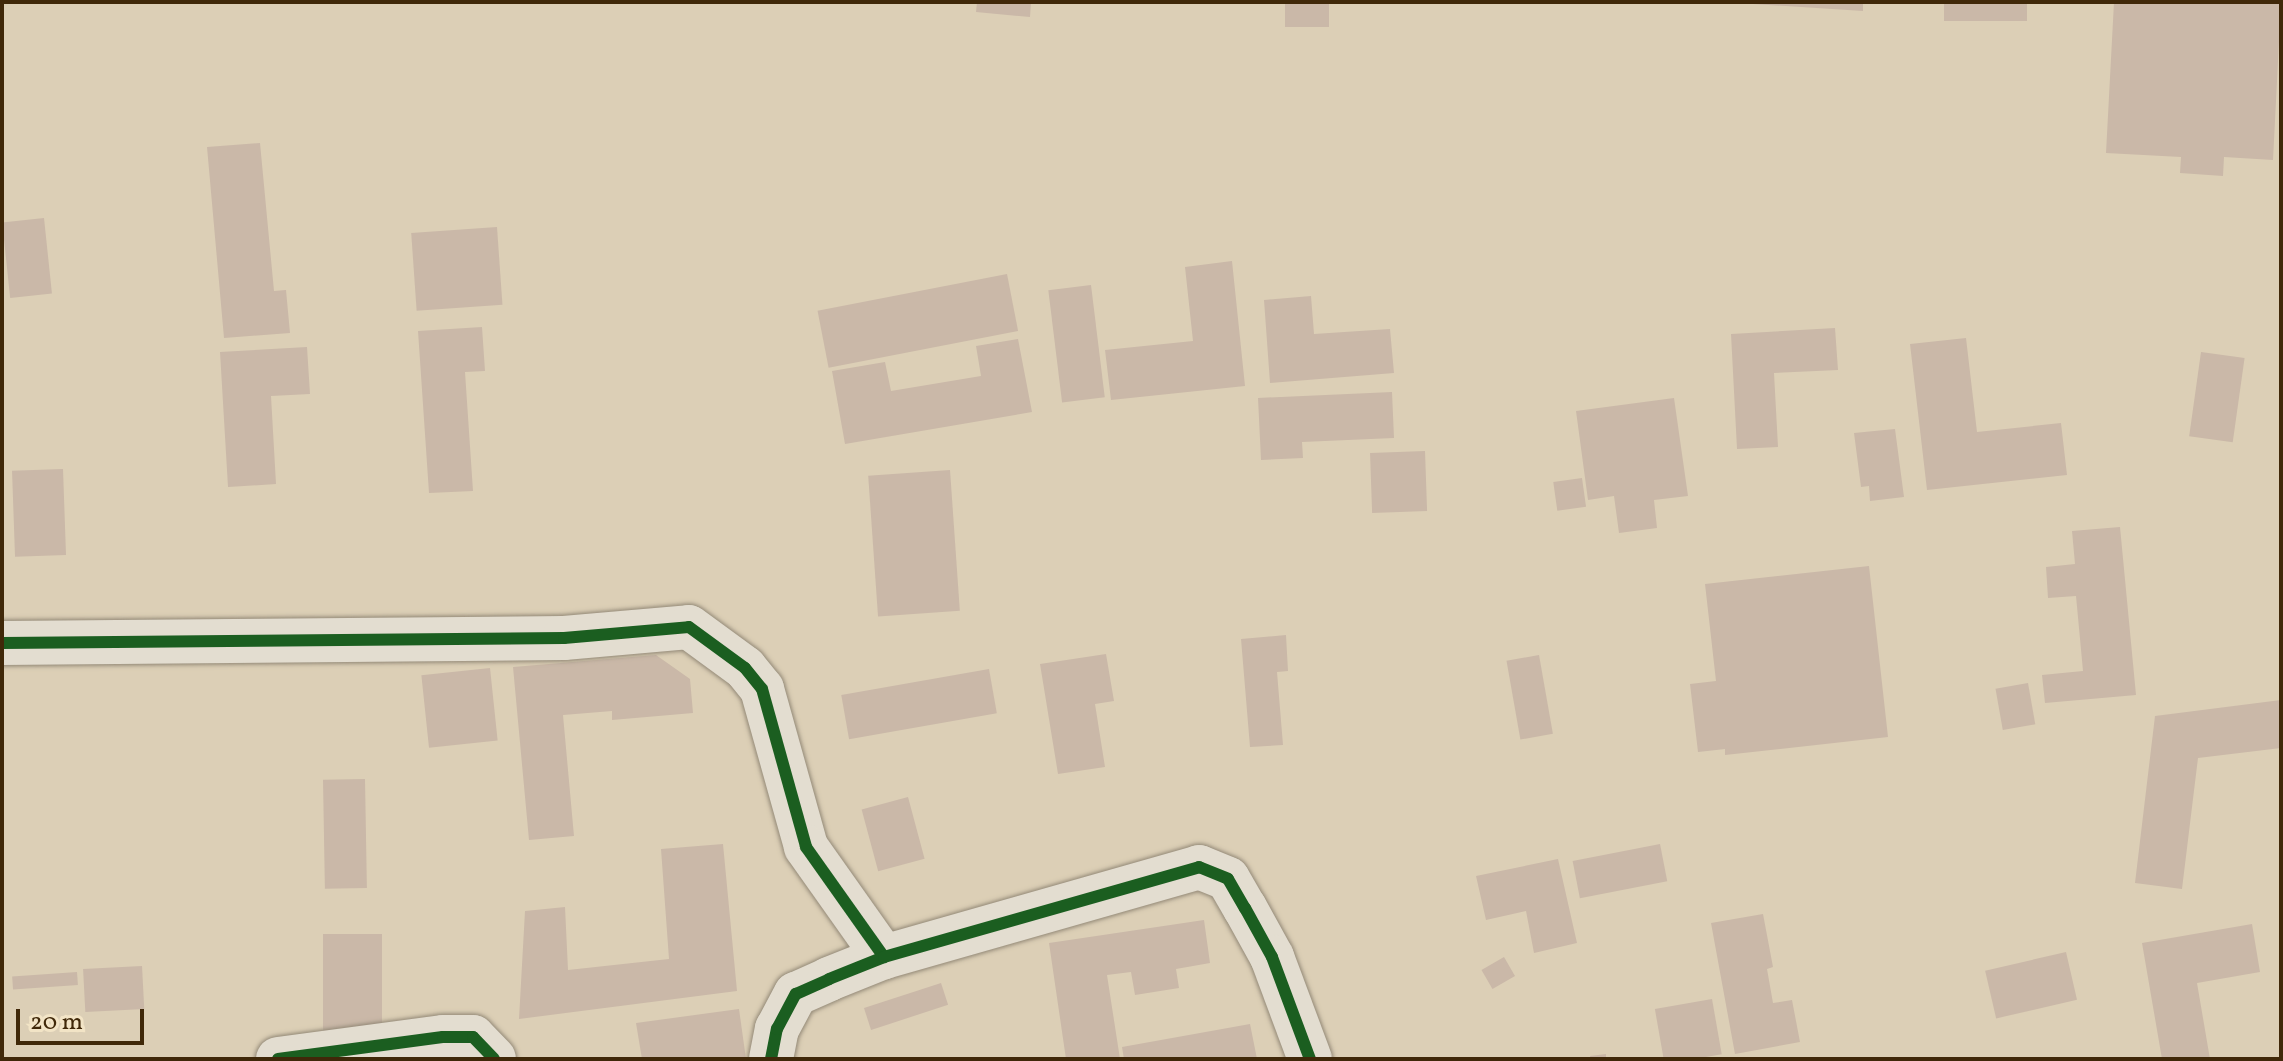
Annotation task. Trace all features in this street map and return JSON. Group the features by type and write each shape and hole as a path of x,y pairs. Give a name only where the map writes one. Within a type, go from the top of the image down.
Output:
{"street":[{"path":"2,643 564,638 689,627 745,668 762,689 806,847 884,957"},
{"path":"771,1059 777,1029 796,994 884,957 1199,867 1228,879 1245,908 1272,957 1310,1059"},
{"path":"278,1059 381,1043 473,1037 494,1059"}],"building":[{"path":"977,2 1031,2 1030,17 976,12"},
{"path":"1285,2 1329,2 1329,27 1285,27"},
{"path":"1863,2 1863,11 1753,4"},
{"path":"1944,2 2027,2 2027,21 1944,21"},
{"path":"2114,2 2281,2 2273,160 2224,157 2223,176 2180,173 2181,157 2106,153"},
{"path":"260,143 274,291 286,290 290,333 224,338 207,147"},
{"path":"44,218 52,294 10,298 2,222"},
{"path":"497,227 502,305 417,311 411,233"},
{"path":"1232,261 1245,386 1111,400 1105,350 1193,341 1185,267"},
{"path":"1007,274 1018,331 829,368 818,311"},
{"path":"1091,285 1105,397 1062,402 1048,290"},
{"path":"1311,296 1314,334 1390,329 1394,373 1270,383 1264,300"},
{"path":"482,327 485,371 465,372 473,491 429,493 418,331"},
{"path":"1835,328 1838,370 1774,373 1778,447 1737,449 1731,334"},
{"path":"1966,338 1977,432 2061,423 2067,475 1927,490 1910,344"},
{"path":"1018,339 1032,412 845,444 832,371 885,362 891,391 981,376 976,346"},
{"path":"307,347 310,394 271,396 276,484 228,487 220,352"},
{"path":"2201,352 2245,358 2233,442 2189,436"},
{"path":"1392,392 1394,438 1302,442 1303,458 1261,460 1258,398"},
{"path":"1674,398 1688,496 1654,500 1657,528 1619,533 1614,496 1588,500 1576,411"},
{"path":"1895,429 1904,497 1870,501 1869,486 1861,487 1854,433"},
{"path":"1425,451 1427,511 1372,513 1370,453"},
{"path":"63,469 66,555 15,557 12,471"},
{"path":"950,470 960,611 878,616 868,476"},
{"path":"1582,478 1586,507 1557,511 1553,482"},
{"path":"2120,527 2136,695 2045,703 2042,675 2083,671 2076,596 2048,598 2046,567 2075,564 2072,531"},
{"path":"1869,566 1888,737 1725,755 1725,749 1698,752 1690,684 1716,681 1705,584"},
{"path":"1286,635 1288,671 1277,672 1283,745 1250,747 1241,639"},
{"path":"1106,654 1114,701 1095,704 1105,767 1058,774 1040,664"},
{"path":"656,655 690,679 693,713 612,720 612,711 563,715 574,836 529,840 513,667"},
{"path":"1539,655 1553,734 1520,740 1507,661"},
{"path":"490,668 498,741 429,748 421,675"},
{"path":"989,669 997,713 849,739 841,695"},
{"path":"2028,683 2035,724 2003,730 1996,689"},
{"path":"2281,700 2281,748 2198,758 2182,889 2135,883 2155,716"},
{"path":"365,779 367,888 325,889 323,780"},
{"path":"908,797 925,859 878,871 862,809"},
{"path":"723,844 737,991 519,1019 525,911 565,907 568,970 669,959 661,849"},
{"path":"1660,844 1667,881 1580,898 1573,861"},
{"path":"1558,859 1577,943 1534,953 1526,911 1486,920 1476,876"},
{"path":"1763,914 1773,967 1767,969 1773,1003 1792,1000 1800,1042 1735,1054 1711,923"},
{"path":"1204,920 1210,963 1176,969 1179,988 1135,995 1131,972 1107,975 1120,1059 1066,1059 1049,943"},
{"path":"2252,924 2260,972 2197,983 2210,1059 2162,1059 2142,943"},
{"path":"323,934 382,934 382,1037 323,1037"},
{"path":"2066,952 2077,1000 1996,1018 1985,971"},
{"path":"1504,957 1515,976 1492,989 1481,970"},
{"path":"142,966 144,1009 85,1012 83,969"},
{"path":"77,972 78,985 13,990 12,977"},
{"path":"941,983 948,1005 871,1030 864,1008"},
{"path":"1712,999 1722,1054 1694,1059 1664,1059 1655,1009"},
{"path":"739,1009 746,1059 642,1059 636,1023"},
{"path":"1250,1024 1257,1059 1124,1059 1122,1047"},
{"path":"1606,1054 1606,1059 1591,1059 1590,1056"}],"cycle path":[{"path":"2,643 564,638 689,627 745,668 762,689 806,847 884,957"},
{"path":"771,1059 777,1029 796,994 829,979 884,957 1199,867 1228,879 1245,908 1272,957 1310,1059"},
{"path":"278,1059 443,1037 473,1037 494,1059"}]}
